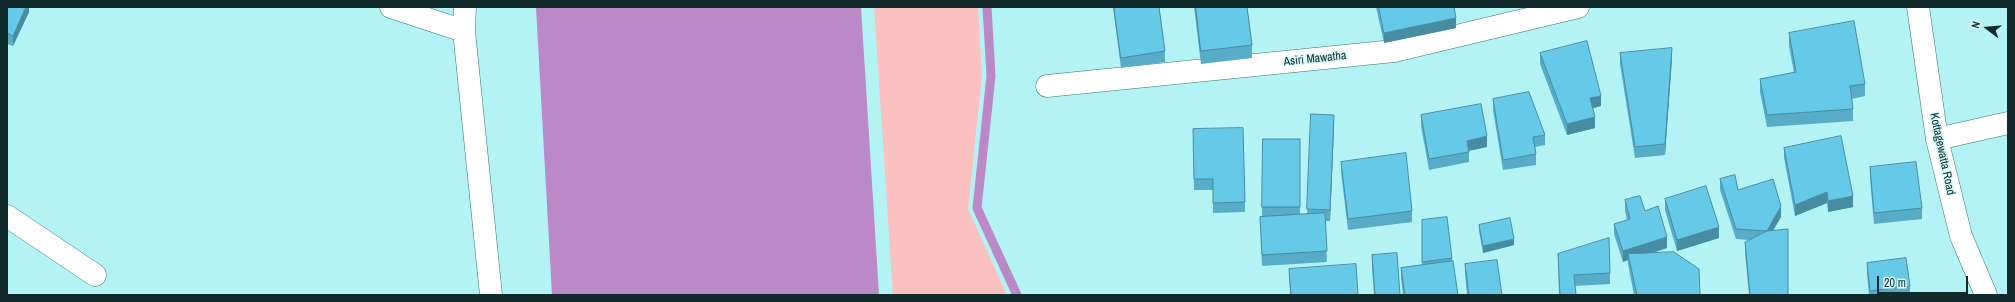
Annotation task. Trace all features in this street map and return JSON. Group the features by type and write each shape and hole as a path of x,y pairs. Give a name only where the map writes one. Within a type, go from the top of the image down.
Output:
{"street":[{"path":"391,7 464,31"},
{"path":"465,7 464,31 491,295"},
{"name":"Asiri Mawatha","path":"1047,86 1394,51 1578,7"},
{"name":"Kottagewatta Road","path":"1918,7 1937,139 1961,236 1986,295"},
{"path":"1937,139 2008,123"},
{"path":"7,216 95,275"}],"shaded area":[{"path":"536,7 861,7 879,295 552,295"},
{"path":"874,7 978,7 982,76 968,209 1007,295 893,295"}],"building":[{"path":"7,7 26,7 13,36 7,33"},
{"path":"1114,7 1159,7 1165,51 1121,58"},
{"path":"1196,7 1247,7 1252,45 1201,51"},
{"path":"1379,7 1454,7 1456,18 1384,33"},
{"path":"1854,21 1865,84 1850,86 1853,109 1767,115 1760,79 1796,72 1789,33"},
{"path":"1587,41 1601,96 1590,98 1595,117 1567,124 1540,53"},
{"path":"1672,48 1665,144 1635,147 1620,53"},
{"path":"1529,92 1545,135 1533,137 1536,154 1503,160 1493,99"},
{"path":"1481,104 1487,136 1467,141 1469,152 1429,159 1421,115"},
{"path":"1311,114 1334,115 1330,210 1307,209"},
{"path":"1243,128 1245,202 1213,203 1213,179 1194,179 1193,129"},
{"path":"1841,136 1853,196 1828,201 1827,192 1795,205 1784,148"},
{"path":"1263,139 1300,139 1300,207 1262,207"},
{"path":"1406,153 1412,211 1348,219 1341,162"},
{"path":"1916,162 1922,208 1874,213 1870,167"},
{"path":"1735,175 1738,190 1773,179 1781,206 1767,231 1736,229 1720,179"},
{"path":"1706,186 1719,227 1677,240 1665,199"},
{"path":"1640,196 1645,211 1658,206 1667,237 1623,251 1614,224 1630,219 1625,200"},
{"path":"1325,213 1327,251 1262,255 1260,217"},
{"path":"1447,217 1452,258 1422,262 1422,220"},
{"path":"1510,218 1514,239 1483,246 1479,225"},
{"path":"1788,229 1788,295 1750,295 1745,242 1767,231"},
{"path":"1609,238 1610,273 1574,275 1576,295 1560,295 1558,254"},
{"path":"1674,252 1699,269 1700,295 1637,295 1628,254"},
{"path":"1397,253 1400,295 1375,295 1372,255"},
{"path":"1906,258 1910,286 1870,291 1867,263"},
{"path":"1497,260 1502,295 1469,295 1465,264"},
{"path":"1453,261 1458,295 1405,295 1401,268"},
{"path":"1356,264 1358,295 1291,295 1289,269"}],"waterway":[{"path":"987,7 991,76 977,208 1017,295"}]}
